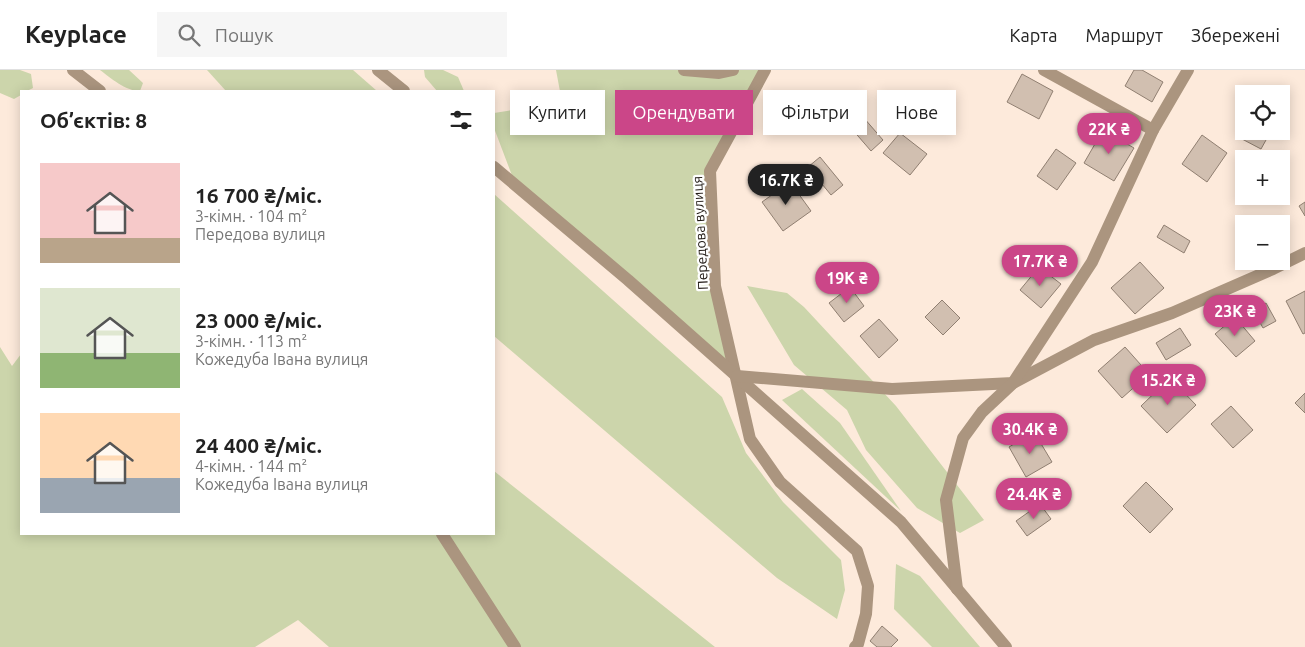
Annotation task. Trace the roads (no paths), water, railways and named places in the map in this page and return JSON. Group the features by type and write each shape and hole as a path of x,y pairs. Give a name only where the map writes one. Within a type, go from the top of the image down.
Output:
{"street":[{"path":"73,70 99,90"},
{"path":"378,70 403,90"},
{"path":"684,70 719,73 733,70"},
{"name":"Передова вулиця","path":"765,70 710,171 715,286 750,439 780,482 856,551 868,586 866,614 858,644 855,647"},
{"path":"1044,70 1153,130"},
{"path":"957,589 946,500 963,438 982,412 1013,383 1092,262 1153,130 1188,70"},
{"path":"495,168 737,376 901,522 1006,647"},
{"path":"737,376 892,389 1013,383 1094,340 1172,313 1305,253"},
{"path":"443,535 515,647"}]}
